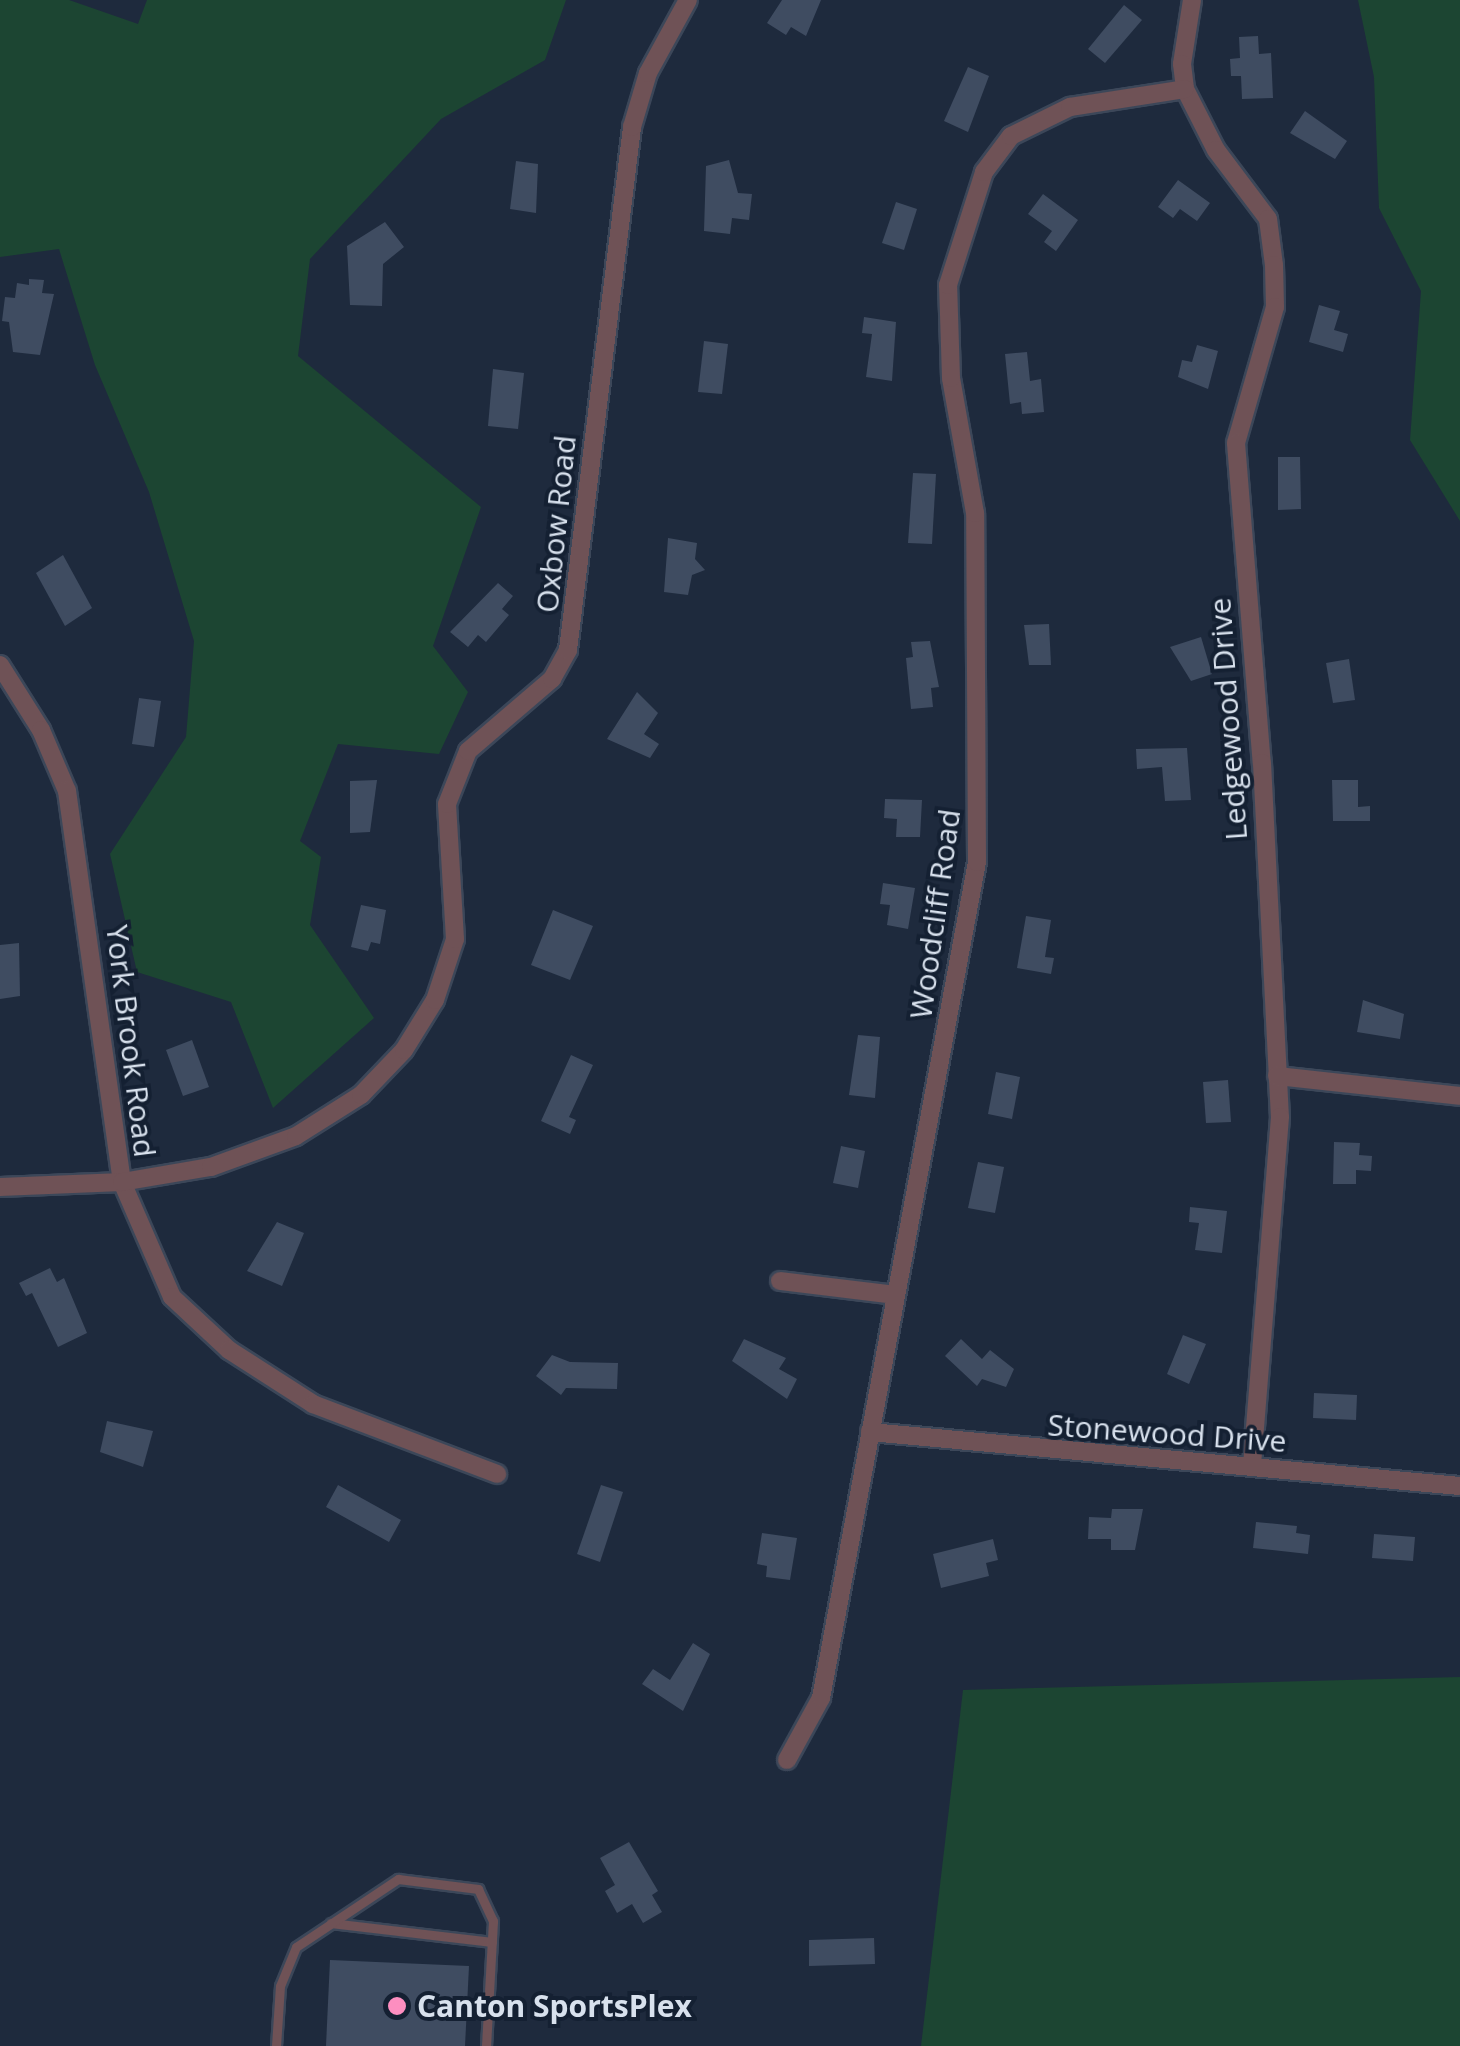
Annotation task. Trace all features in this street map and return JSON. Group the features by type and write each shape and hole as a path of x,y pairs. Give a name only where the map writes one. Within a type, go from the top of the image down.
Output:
{"street":[{"name":"Oxbow Road","path":"0,1187 122,1182 211,1167 296,1136 361,1096 404,1050 435,1000 455,939 451,792 468,752 552,679 568,650 632,127 648,73 688,0"},
{"name":"Ledgewood Drive","path":"1192,0 1182,64 1185,89 1216,150 1268,220 1274,265 1275,306 1236,443 1262,763 1280,1116 1252,1464"},
{"name":"Woodcliff Road","path":"788,1760 821,1698 970,910 981,816 974,513 951,378 948,286 984,172 1011,136 1070,106 1185,89"},
{"name":"York Brook Road","path":"0,665 40,730 67,790 122,1182 172,1297 230,1350 312,1404 497,1474"},
{"path":"1276,1076 1460,1096"},
{"path":"780,1282 894,1296"},
{"name":"Stonewood Drive","path":"870,1432 1130,1460 1252,1464 1460,1486"}],"lane":[{"path":"276,2046 280,1986 296,1947 398,1879 478,1889 494,1921 486,2046"},
{"path":"331,1922 492,1942"}],"green space":[{"path":"0,0 69,0 138,24 147,0 566,0 545,60 441,119 310,259 298,356 481,507 433,646 468,692 439,754 338,744 300,841 321,857 310,925 374,1018 273,1108 231,1002 137,972 110,854 186,737 194,641 149,492 95,365 59,249 0,257"},
{"path":"1358,0 1460,0 1460,521 1410,440 1421,291 1379,208 1374,77"},
{"path":"1460,1677 1460,2046 921,2046 963,1690"}],"building":[{"path":"782,0 821,0 806,36 791,27 786,35 767,23"},
{"path":"1124,5 1142,20 1105,63 1088,49"},
{"path":"1258,36 1259,54 1271,53 1273,98 1242,99 1241,76 1231,76 1230,59 1240,58 1239,37"},
{"path":"968,67 989,76 968,132 944,121"},
{"path":"1305,111 1347,141 1335,159 1290,133"},
{"path":"729,160 738,193 752,194 749,220 732,218 730,234 704,231 706,166"},
{"path":"516,161 538,164 536,213 510,209"},
{"path":"1178,180 1210,203 1197,221 1180,209 1173,218 1158,207"},
{"path":"1043,194 1078,220 1056,251 1044,242 1052,231 1028,214"},
{"path":"896,202 917,209 904,250 882,243"},
{"path":"385,222 404,247 383,264 382,306 350,305 347,246"},
{"path":"29,279 44,280 42,293 54,294 40,355 13,352 9,322 2,321 5,297 15,298 17,283 29,285"},
{"path":"1319,305 1340,311 1334,330 1348,334 1343,352 1309,342"},
{"path":"864,317 896,322 892,381 866,377 872,334 862,333"},
{"path":"704,341 728,344 722,394 698,392"},
{"path":"1197,345 1218,351 1208,389 1178,377 1182,360 1192,362"},
{"path":"1027,352 1030,381 1041,379 1044,412 1022,414 1021,402 1010,404 1005,354"},
{"path":"493,369 524,373 518,429 488,426"},
{"path":"1278,457 1300,457 1301,509 1278,510"},
{"path":"913,473 936,474 932,544 908,543"},
{"path":"668,538 697,543 695,559 705,570 692,575 688,595 664,592"},
{"path":"63,555 92,608 65,626 36,573"},
{"path":"498,583 513,596 502,609 509,615 486,642 478,635 468,647 450,632"},
{"path":"1049,624 1051,665 1029,665 1024,625"},
{"path":"1201,637 1212,674 1191,681 1170,647"},
{"path":"930,641 939,687 931,688 933,707 911,709 906,658 913,657 911,642"},
{"path":"1349,659 1355,700 1333,703 1326,663"},
{"path":"637,692 658,713 644,734 659,744 650,758 607,739"},
{"path":"139,698 161,701 154,747 132,744"},
{"path":"1187,748 1191,800 1165,801 1162,767 1137,769 1136,749"},
{"path":"377,780 370,832 350,833 350,781"},
{"path":"1332,780 1358,780 1358,807 1370,806 1370,821 1333,821"},
{"path":"885,799 922,800 920,837 896,837 897,819 884,818"},
{"path":"883,883 915,888 908,929 887,925 890,905 880,904"},
{"path":"361,905 386,910 380,944 371,942 368,951 351,947"},
{"path":"553,910 593,926 570,980 531,965"},
{"path":"1026,916 1051,920 1045,957 1054,958 1051,974 1017,968"},
{"path":"19,943 20,996 0,999 0,945"},
{"path":"1363,1000 1404,1014 1400,1039 1357,1032"},
{"path":"858,1035 880,1037 875,1098 849,1095"},
{"path":"192,1040 209,1087 183,1096 166,1050"},
{"path":"571,1055 593,1065 569,1117 576,1120 570,1134 541,1121"},
{"path":"996,1072 1020,1077 1012,1119 988,1114"},
{"path":"1228,1080 1231,1122 1206,1123 1203,1082"},
{"path":"1334,1142 1360,1143 1359,1155 1372,1156 1371,1171 1356,1170 1356,1184 1333,1184"},
{"path":"841,1146 865,1151 858,1188 833,1183"},
{"path":"978,1162 1004,1167 995,1213 968,1208"},
{"path":"1190,1207 1227,1211 1222,1253 1195,1250 1199,1223 1189,1222"},
{"path":"277,1222 304,1233 282,1286 247,1271"},
{"path":"50,1268 57,1282 64,1278 87,1333 58,1347 32,1293 26,1296 19,1283"},
{"path":"1183,1335 1206,1344 1189,1384 1167,1374"},
{"path":"744,1339 786,1358 779,1369 797,1379 787,1399 732,1361"},
{"path":"961,1339 982,1359 990,1350 1014,1369 1006,1387 982,1379 977,1386 945,1356"},
{"path":"552,1355 570,1362 618,1363 617,1389 566,1388 561,1395 536,1376"},
{"path":"1314,1393 1357,1395 1356,1420 1313,1418"},
{"path":"107,1421 153,1431 143,1467 100,1452"},
{"path":"338,1485 401,1520 389,1542 326,1507"},
{"path":"601,1485 623,1492 600,1562 577,1554"},
{"path":"1112,1509 1143,1509 1135,1550 1111,1550 1111,1539 1088,1539 1089,1517 1111,1518"},
{"path":"1256,1522 1297,1526 1296,1533 1310,1535 1308,1554 1253,1548"},
{"path":"762,1533 797,1538 790,1580 766,1577 767,1566 757,1564"},
{"path":"1374,1534 1415,1537 1413,1561 1372,1558"},
{"path":"993,1539 998,1560 986,1563 989,1576 941,1588 933,1554"},
{"path":"693,1643 710,1654 683,1711 642,1684 653,1669 670,1680"},
{"path":"629,1842 658,1891 652,1895 662,1912 643,1923 632,1904 617,1913 605,1891 615,1885 600,1858"},
{"path":"874,1938 875,1964 809,1966 809,1940"},
{"name":"Canton SportsPlex","path":"330,1960 469,1966 465,2046 326,2046"}],"place":[{"name":"Canton SportsPlex","path":"397,2006"}]}
